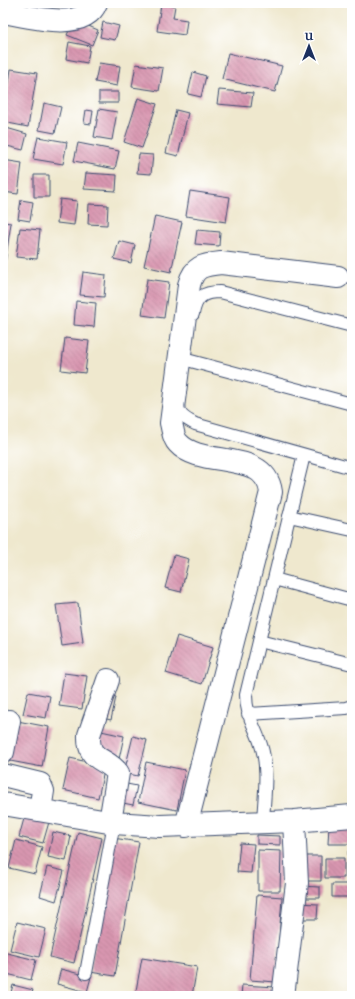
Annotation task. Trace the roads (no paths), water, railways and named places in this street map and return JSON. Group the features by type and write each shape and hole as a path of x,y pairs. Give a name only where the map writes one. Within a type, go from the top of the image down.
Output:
{"street":[{"path":"3,12 56,20 68,20 84,16 93,11 96,3"},
{"path":"186,826 271,492 270,483 264,473 255,467 194,452 183,447 174,435 171,423 189,285 192,275 197,269 207,265 221,263 338,277"},
{"path":"108,680 89,735 89,744 96,758 118,772 112,823"},
{"path":"3,752 9,721"},
{"path":"3,775 40,784 43,791 40,810"},
{"path":"3,804 112,823 186,826 294,821 352,816"},
{"path":"283,996 297,883 294,821"}],"lane":[{"path":"352,326 220,292 211,292 199,298 195,303 187,360 178,405 184,418 195,424 352,468"},
{"path":"187,360 352,404"},
{"path":"263,822 266,768 261,744 248,714 246,695 304,455"},
{"path":"289,516 352,530"},
{"path":"274,579 352,600"},
{"path":"258,641 352,664"},
{"path":"248,714 346,708 352,706"},
{"path":"86,973 112,823"}]}
